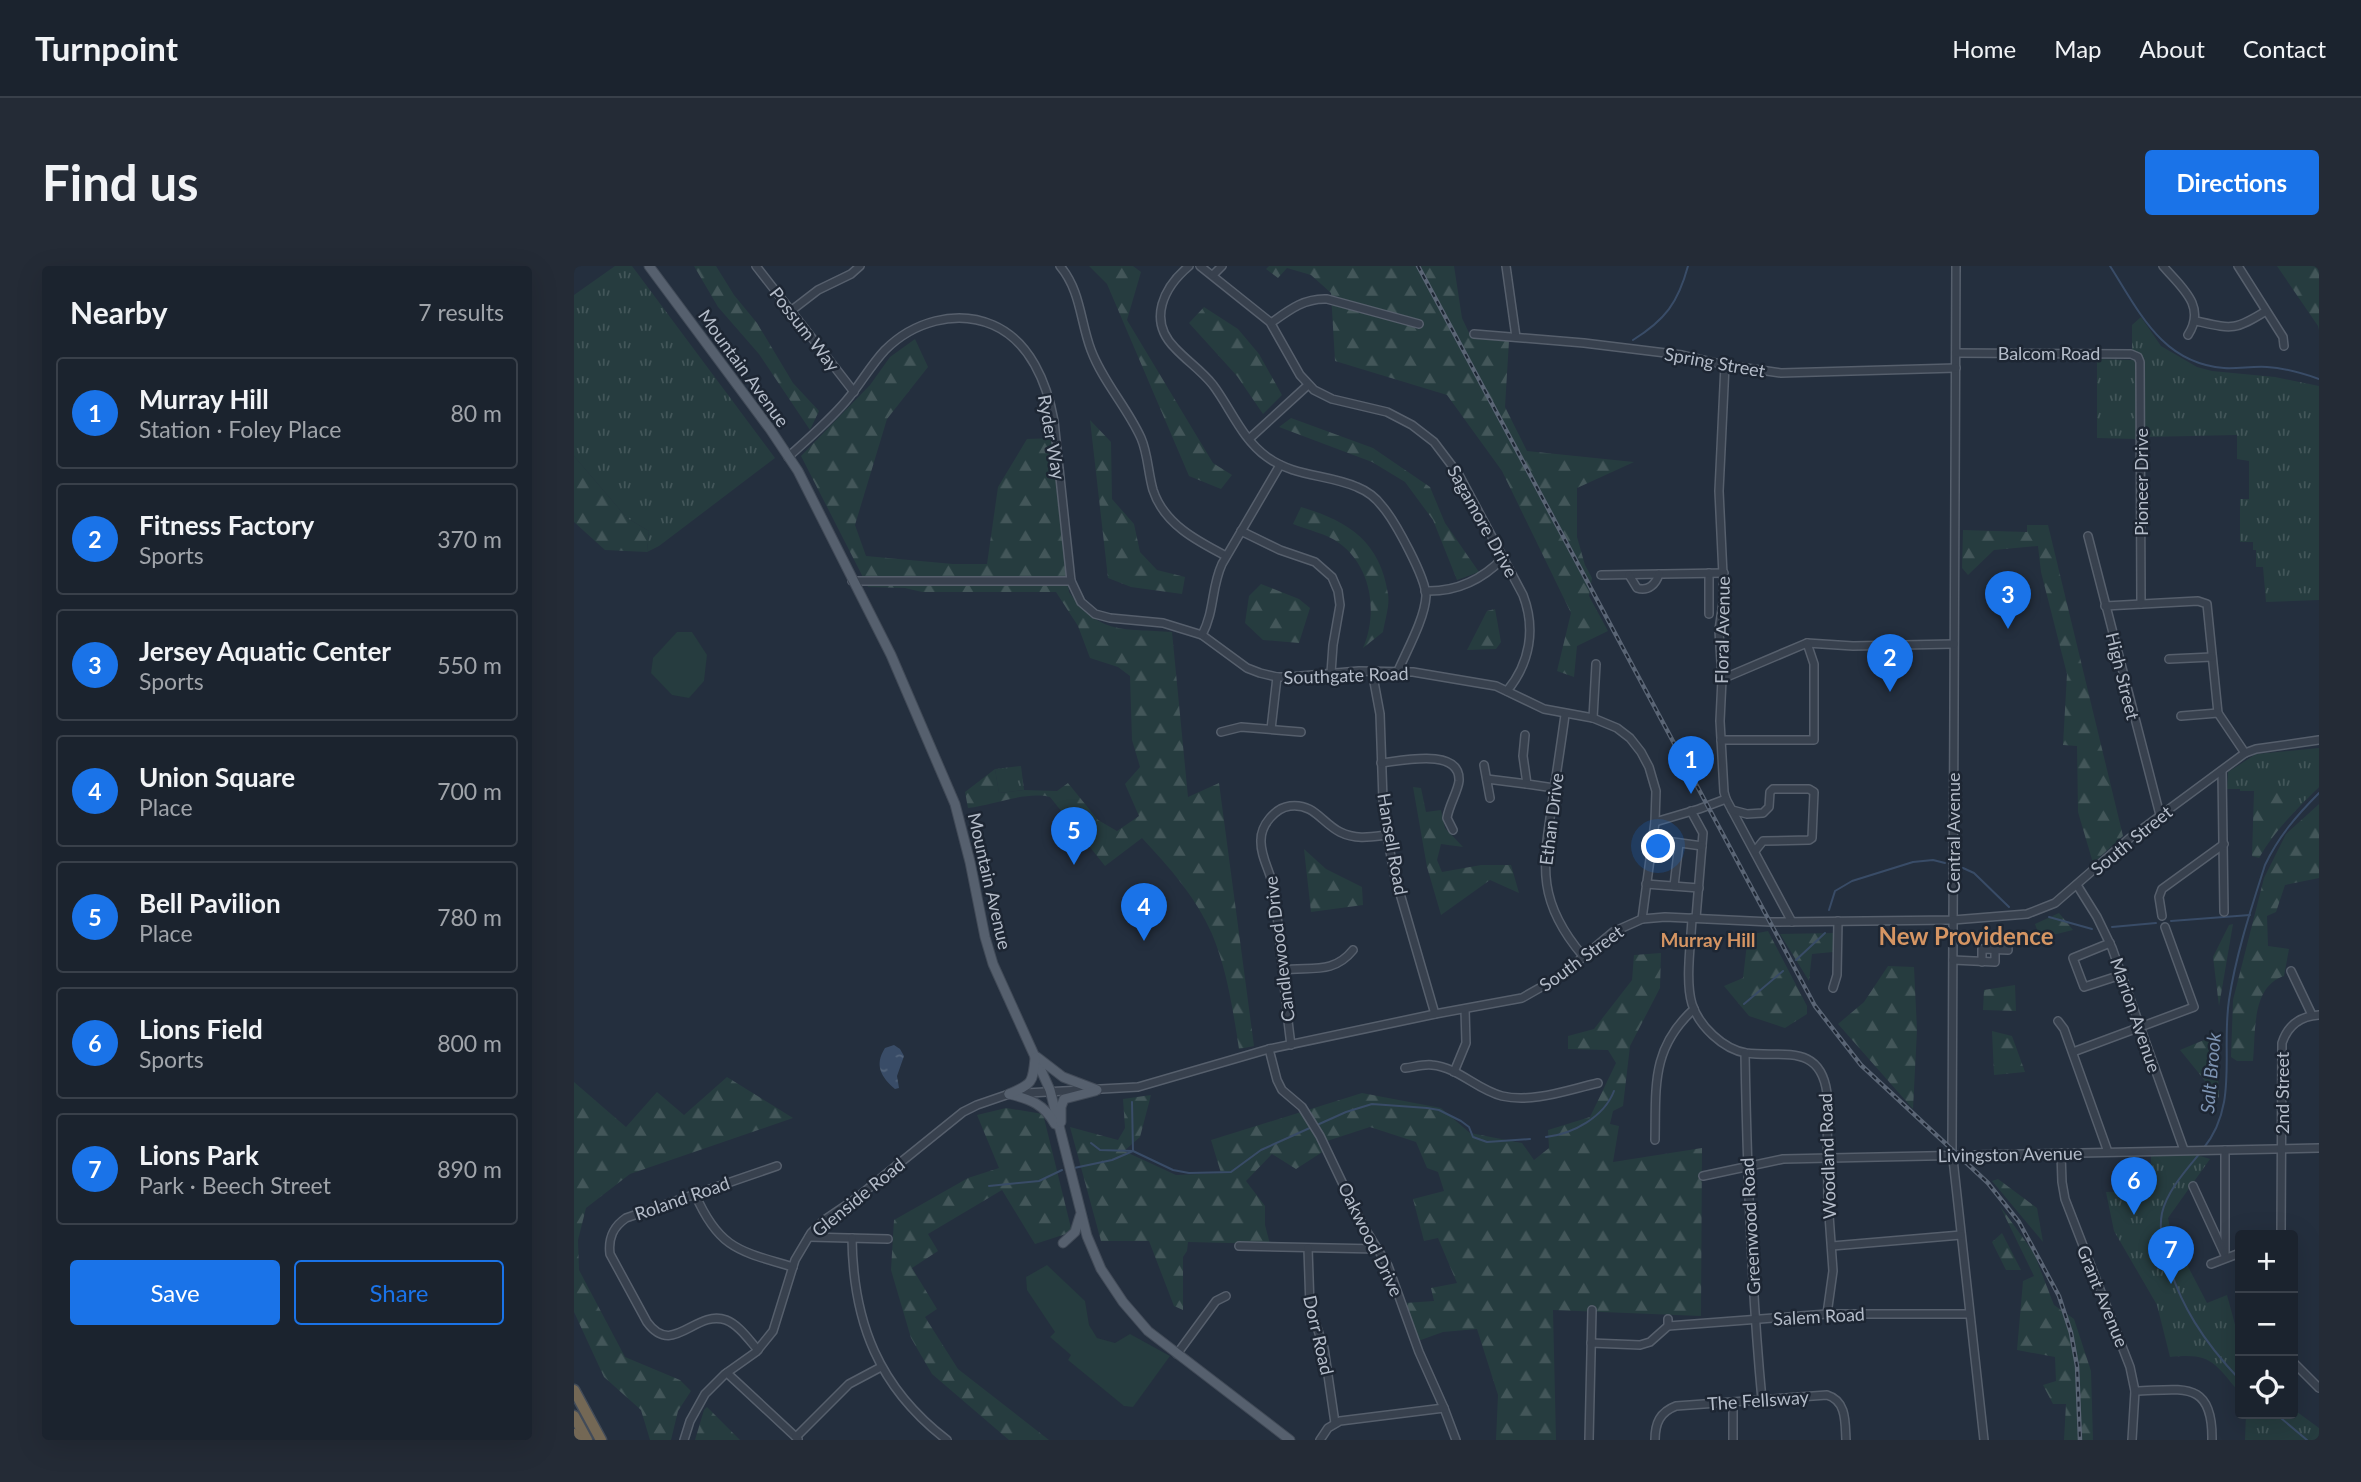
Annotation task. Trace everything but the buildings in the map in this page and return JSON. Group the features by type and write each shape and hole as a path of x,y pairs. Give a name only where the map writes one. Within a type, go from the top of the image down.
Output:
{"highway":[{"path":"574,1390 601,1440"},
{"path":"574,1416 587,1440"},
{"path":"574,1434 578,1440"}],"main road":[{"name":"Mountain Avenue","path":"649,266 798,471 891,655 955,803 987,946 1050,1090 1081,1214 1093,1253 1109,1283 1141,1324 1290,1440"},
{"path":"1035,1056 1063,1077 1097,1090"},
{"path":"1009,1094 1031,1082 1035,1056"},
{"path":"1061,1135 1064,1099 1097,1090"},
{"path":"1009,1094 1041,1105 1061,1135"},
{"path":"1063,1243 1075,1232 1081,1214"}],"street":[{"name":"Possum Way","path":"755,266 854,392"},
{"path":"792,310 818,289 851,274 860,266"},
{"path":"1060,266 1076,293 1084,329 1099,369 1141,438 1154,492 1160,504 1169,517 1192,539 1226,556"},
{"path":"1189,266 1163,298 1161,314 1164,330 1174,348 1204,373 1248,439 1266,456 1294,471 1350,484 1375,498 1385,509 1420,574 1425,591 1423,611 1398,671"},
{"path":"1200,266 1271,323 1308,385 1248,439"},
{"path":"1213,275 1222,266"},
{"path":"1506,266 1516,337"},
{"name":"Central Avenue","path":"1956,266 1952,1155 1984,1440"},
{"path":"2163,266 2190,298 2195,310 2196,321 2188,335"},
{"path":"2238,266 2283,337 2284,346"},
{"path":"1271,323 1302,303 1327,299 1419,324"},
{"path":"2196,321 2236,328 2266,311"},
{"name":"Ryder Way","path":"788,457 854,392 886,350 903,335 921,326 950,318 970,318 990,323 1013,337 1034,363 1052,411 1071,580"},
{"name":"Spring Street","path":"1475,334 1682,355 1725,365 1781,373 1955,368"},
{"name":"Balcom Road","path":"1956,353 2131,354 2140,359"},
{"name":"Pioneer Drive","path":"2140,359 2141,604"},
{"name":"Floral Avenue","path":"1725,365 1719,491 1724,596 1719,630 1721,740 1726,799 1792,922"},
{"name":"Sagamore Drive","path":"1308,385 1332,399 1387,412 1412,425 1429,437 1452,463 1523,595 1529,612 1530,631 1526,659 1507,691"},
{"path":"1202,635 1210,619 1218,573 1280,465"},
{"path":"1241,531 1280,550 1315,562 1332,577 1340,605 1331,673"},
{"name":"High Street","path":"2088,536 2160,816"},
{"path":"1425,591 1452,589 1471,582 1488,572 1503,558"},
{"path":"1709,573 1709,614"},
{"path":"1601,575 1724,573"},
{"path":"1629,575 1637,588 1644,590 1654,584 1659,574"},
{"path":"852,581 1071,580"},
{"name":"Southgate Road","path":"1071,580 1081,602 1100,616 1163,623 1202,635 1247,668 1277,677 1398,671 1483,683 1544,709 1565,715 1593,718 1617,728 1641,752 1654,783 1655,822 1642,919"},
{"path":"2105,606 2201,601 2207,604 2218,713 2245,753"},
{"path":"1722,680 1807,643 1853,646 1954,643"},
{"path":"1721,740 1814,740 1814,664 1807,643"},
{"path":"2169,659 2213,657"},
{"path":"1593,718 1596,664"},
{"name":"Hansell Road","path":"1372,671 1380,714 1387,835 1394,873 1436,1014"},
{"path":"1271,729 1277,677"},
{"path":"2181,716 2218,713"},
{"name":"Ethan Drive","path":"1565,715 1545,850 1546,879 1559,923 1583,956"},
{"path":"1221,732 1241,727 1301,732"},
{"path":"1525,735 1522,755 1527,784"},
{"name":"South Street","path":"1050,1090 1097,1090 1151,1084 1269,1049 1436,1014 1500,1004 1532,994 1559,977 1613,932 1642,919 1838,922 1953,920 2027,914 2055,903 2130,838 2245,753 2256,748 2319,740"},
{"path":"1381,763 1440,758 1452,764 1459,779 1447,818 1453,830"},
{"path":"1484,765 1490,799"},
{"path":"2222,771 2224,912"},
{"path":"1487,779 1554,788"},
{"path":"1732,810 1747,814 1766,811 1773,789 1809,789 1814,792 1812,838 1809,840 1763,841 1746,835"},
{"path":"1655,822 1726,799"},
{"name":"Candlewood Drive","path":"1291,1045 1274,889 1261,839 1269,820 1289,806 1304,807 1316,812 1347,835 1364,838 1387,835"},
{"path":"1655,1140 1656,1075 1662,1050 1679,1022 1694,1009 1690,993 1702,830 1691,811"},
{"path":"1740,822 1747,814"},
{"path":"1665,841 1702,846"},
{"path":"1755,851 1763,841"},
{"path":"1674,886 1679,843"},
{"path":"2162,916 2159,897 2166,885 2224,844"},
{"path":"1646,884 1699,888"},
{"name":"Marion Avenue","path":"2077,885 2110,943 2184,1150"},
{"path":"1833,988 1838,975 1838,922"},
{"path":"2073,1052 2194,1007 2165,927"},
{"path":"1982,962 1982,949 2008,950 2007,936"},
{"path":"2110,943 2073,958 2084,987 2121,975"},
{"path":"1282,970 1330,966 1345,959 1353,950"},
{"path":"1953,960 1995,962 1995,950"},
{"name":"2nd Street","path":"2281,1230 2282,1043 2291,1026 2303,1018 2315,1015 2291,971"},
{"path":"1454,1072 1466,1043 1465,1009"},
{"name":"Woodland Road","path":"1694,1009 1711,1033 1745,1053 1794,1054 1807,1059 1817,1068 1824,1080 1827,1093 1827,1159 1832,1246 1832,1281 1827,1314"},
{"path":"2057,1021 2064,1029 2073,1052 2108,1152"},
{"name":"Oakwood Drive","path":"1269,1049 1277,1080 1310,1119 1362,1224 1388,1266 1419,1352 1456,1440"},
{"name":"Greenwood Road","path":"1745,1053 1747,1167 1762,1400"},
{"path":"1405,1068 1433,1065 1454,1072 1484,1090 1512,1098 1541,1097 1598,1083"},
{"name":"Glenside Road","path":"684,1440 697,1406 714,1383 758,1350 777,1323 793,1267 809,1237 823,1222 963,1112 1009,1094 1050,1090"},
{"name":"Livingston Avenue","path":"1703,1176 1783,1159 2319,1148"},
{"path":"2225,1150 2225,1256"},
{"name":"Grant Avenue","path":"2061,1153 2065,1199 2127,1355 2135,1391 2132,1440"},
{"name":"Roland Road","path":"758,1350 737,1327 723,1320 702,1321 674,1335 657,1332 647,1322 610,1254 611,1236 623,1220 778,1166"},
{"path":"2193,1186 2225,1256"},
{"path":"695,1194 712,1228 739,1251 793,1267"},
{"path":"1832,1246 1961,1235"},
{"path":"809,1237 888,1239"},
{"path":"852,1238 857,1303 863,1326 881,1367 911,1409 947,1440"},
{"path":"1239,1246 1378,1249"},
{"name":"Dorr Road","path":"1308,1248 1310,1307 1324,1348 1335,1423"},
{"path":"2211,1264 2235,1253"},
{"path":"1177,1354 1216,1301 1226,1296"},
{"path":"1589,1440 1592,1310"},
{"name":"Salem Road","path":"1591,1343 1640,1345 1650,1342 1668,1322 1827,1314 1969,1314"},
{"path":"727,1373 798,1439 849,1384 881,1367"},
{"path":"2298,1367 2319,1388"},
{"path":"2135,1391 2179,1390 2197,1395 2207,1404 2211,1413 2212,1440"},
{"name":"The Fellsway","path":"1655,1438 1659,1418 1670,1408 1682,1405 1832,1396 1843,1409 1846,1440"},
{"path":"1733,1403 1733,1440"},
{"path":"1320,1440 1335,1423 1444,1408"}],"green space":[{"path":"615,266 632,266 775,458 659,546 647,552 649,531 627,518 574,456 574,295"},
{"path":"694,266 716,266 734,295 757,323 793,383 819,411 810,430 759,354 718,307"},
{"path":"1089,266 1133,266 1141,272 1127,320 1213,463 1232,475 1221,489 1189,476 1107,284"},
{"path":"1269,266 1454,266 1462,318 1471,337 1509,341 1505,407 1527,451 1634,462 1577,488 1577,537 1585,565 1592,578 1589,596 1608,631 1577,646 1574,677 1557,671 1571,613 1502,471 1447,395 1335,361 1331,293 1311,275 1287,268 1278,278 1266,269"},
{"path":"2277,266 2319,266 2319,330 2318,326"},
{"path":"1204,307 1238,329 1259,354 1282,395 1263,414 1237,376 1189,323"},
{"path":"2141,317 2161,346 2197,367 2275,377 2319,386 2319,600 2266,602 2263,567 2256,567 2253,542 2240,542 2240,499 2249,499 2249,461 2237,459 2237,435 2097,438 2097,359 2132,360 2132,325"},
{"path":"915,339 928,367 887,419 855,525 866,556 953,564 987,564 998,487 1027,439 1055,438 1069,592 1081,606 1103,623 1126,629 1172,632 1188,797 1219,783 1254,1046 1239,1049 1226,976 1206,920 1181,883 1142,838 1105,866 1050,797 1020,797 968,808 965,792 995,769 999,793 1024,790 1057,791 1068,783 1098,820 1117,831 1139,816 1125,784 1140,767 1132,740 1130,676 1118,667 1090,658 1078,626 1056,592 922,592 905,588 868,587 801,456 870,385 890,357"},
{"path":"1291,418 1373,448 1430,487 1445,523 1479,572 1457,580 1433,520 1405,482 1372,462 1279,427"},
{"path":"1090,420 1111,442 1112,499 1134,524 1140,552 1157,570 1185,577 1182,594 1131,587 1108,578"},
{"path":"574,456 627,518 649,531 647,552 605,550 574,522"},
{"path":"1301,507 1347,527 1359,536 1378,560 1388,594 1388,608 1383,632 1363,648 1368,634 1371,606 1365,578 1359,565 1339,543 1293,524"},
{"path":"2027,525 2048,525 2123,836 2093,863 2078,812 2077,746 2063,745 2067,674 2041,572 2038,546 1994,550 1968,575 1962,568 1963,530 2027,532"},
{"path":"1261,584 1299,599 1310,608 1299,643 1263,640 1245,623 1249,596"},
{"path":"1495,609 1501,642 1496,649 1467,650 1487,611"},
{"path":"677,632 692,632 707,655 704,681 689,698 672,695 651,673 653,658"},
{"path":"2319,748 2319,787 2295,810 2275,789 2227,789 2228,772 2256,754"},
{"path":"1021,766 1024,790 999,793 995,769"},
{"path":"2319,768 2319,787 2279,829 2259,858 2252,856 2254,791 2240,791 2240,780"},
{"path":"1413,787 1421,788 1426,812 1441,810 1445,828 1463,847 1441,844 1437,860 1442,872 1481,865 1511,865 1519,893 1490,880 1441,915 1427,867"},
{"path":"2319,804 2319,878 2285,885 2276,912 2267,916 2268,946 2289,949 2284,976 2273,982 2260,1000 2255,1024 2253,1061 2237,1061 2231,1057 2233,1000 2264,878 2286,834"},
{"path":"1304,849 1326,869 1362,887 1363,905 1311,912"},
{"path":"2059,913 2073,930 2040,938 2035,924"},
{"path":"2233,924 2219,1006 2213,957 2229,925"},
{"path":"1768,931 1807,1006 1807,1014 1785,1028 1749,1016 1724,986 1743,978 1748,935"},
{"path":"1833,933 1833,952 1812,954 1809,981 1780,934"},
{"path":"1661,953 1660,988 1630,1046 1623,1106 1613,1111 1610,1124 1619,1126 1613,1162 1702,1148 1701,1316 1553,1310 1556,1440 1496,1440 1498,1395 1477,1329 1443,1332 1418,1341 1405,1303 1434,1301 1431,1288 1457,1283 1438,1238 1424,1241 1413,1199 1444,1191 1438,1172 1427,1168 1416,1142 1370,1127 1324,1142 1327,1149 1296,1169 1272,1154 1246,1181 1265,1206 1265,1225 1270,1244 1188,1242 1183,1257 1183,1310 1174,1306 1149,1241 1101,1241 1070,1127 1118,1140 1125,1128 1123,1099 1151,1095 1140,1137 1124,1151 1176,1175 1221,1173 1211,1140 1362,1093 1441,1108 1470,1133 1522,1143 1534,1160 1549,1148 1548,1130 1590,1117 1616,1063 1608,1050 1568,1049 1568,1036 1594,1029 1632,980 1634,955"},
{"path":"1888,966 1914,967 1917,1030 1913,1109 1838,1024 1864,1002"},
{"path":"2015,985 2016,1011 1983,1010 1984,990"},
{"path":"1992,1031 2012,1036 2025,1072 1994,1075"},
{"path":"2216,1035 2219,1098 2180,1050"},
{"path":"727,1077 793,1118 630,1174 586,1208 578,1240 579,1270 625,1357 680,1380 691,1391 678,1411 671,1440 650,1440 641,1410 604,1377 574,1312 574,1082 626,1127 657,1092 684,1115"},
{"path":"1006,1108 1043,1114 1072,1232 1035,1244 1002,1190 928,1234 938,1251 912,1268 937,1309 925,1317 958,1369 1049,1440 1009,1440 932,1374 911,1338 891,1270 894,1220 968,1178 999,1168 977,1115"},
{"path":"2194,1154 2210,1159 2168,1218 2171,1234 2207,1303 2227,1295 2235,1325 2235,1387 2211,1362 2195,1356 2170,1357 2157,1305 2114,1231 2106,1192 2151,1191 2151,1155"},
{"path":"1998,1179 2037,1208 2043,1242 1992,1181"},
{"path":"2000,1206 2034,1253 2054,1305 2074,1319 2091,1371 2093,1440 2064,1440 2066,1404 2053,1404 2043,1385 2056,1381 2055,1357 2017,1350 2023,1281 2034,1276"},
{"path":"2002,1233 2021,1270 2006,1270 1992,1242"},
{"path":"1047,1265 1085,1301 1089,1325 1097,1338 1115,1343 1130,1334 1170,1356 1133,1407 1124,1406 1068,1360 1071,1355 1050,1337 1055,1332 1027,1290 1026,1277"},
{"path":"707,1407 740,1440 695,1440"},
{"path":"2298,1413 2319,1428 2319,1440 2245,1440 2246,1419 2298,1419"}],"water":[{"path":"894,1045 904,1056 897,1076 899,1088 895,1089 886,1080 880,1065 885,1048"}],"waterway":[{"path":"1633,340 1654,325 1669,309 1680,290 1688,266"},
{"path":"2110,266 2155,333 2184,357 2224,368 2273,368 2319,379"},
{"name":"Salt Brook","path":"2203,1149 2214,1132 2225,1096 2229,1000 2244,932 2265,865 2289,827 2319,793"},
{"path":"1829,910 1835,891 1852,881 1913,862 1933,860 1945,863"},
{"path":"1963,868 1974,873 2009,907"},
{"path":"2171,921 2250,915"},
{"path":"2049,917 2092,929"},
{"path":"2112,927 2156,923"},
{"path":"1796,960 1825,933"},
{"path":"1744,1004 1783,971"},
{"path":"1546,1137 1567,1132 1586,1123 1603,1109 1614,1091"},
{"path":"1074,1168 1112,1160 1133,1151 1132,1102"},
{"path":"1317,1125 1372,1104 1439,1110 1469,1127 1473,1137 1487,1142 1530,1139"},
{"path":"1091,1143 1100,1150 1133,1151 1173,1170 1189,1173 1231,1172 1261,1150 1312,1127"},
{"name":"Salt Brook","path":"2200,1153 2178,1181 2164,1205 2161,1219 2162,1240 2171,1273 2186,1307 2205,1337 2235,1374"},
{"path":"989,1186 1039,1181 1062,1170"},
{"name":"Salt Brook","path":"2282,1419 2307,1440"}],"railway":[{"path":"1418,266 1815,1006 1861,1065 1988,1183 2019,1222 2059,1296 2071,1333 2077,1366 2080,1440"}],"place":[{"name":"Jersey Aquatic Center","path":"2008,629"},
{"name":"Fitness Factory","path":"1890,692"},
{"name":"Murray Hill","path":"1691,794"},
{"name":"Bell Pavilion","path":"1074,865"},
{"name":"Union Square","path":"1144,941"},
{"name":"Lions Field","path":"2134,1215"},
{"name":"Lions Park","path":"2171,1284"}],"district":[{"name":"New Providence","path":"1966,935"},
{"name":"Murray Hill","path":"1708,939"}]}
